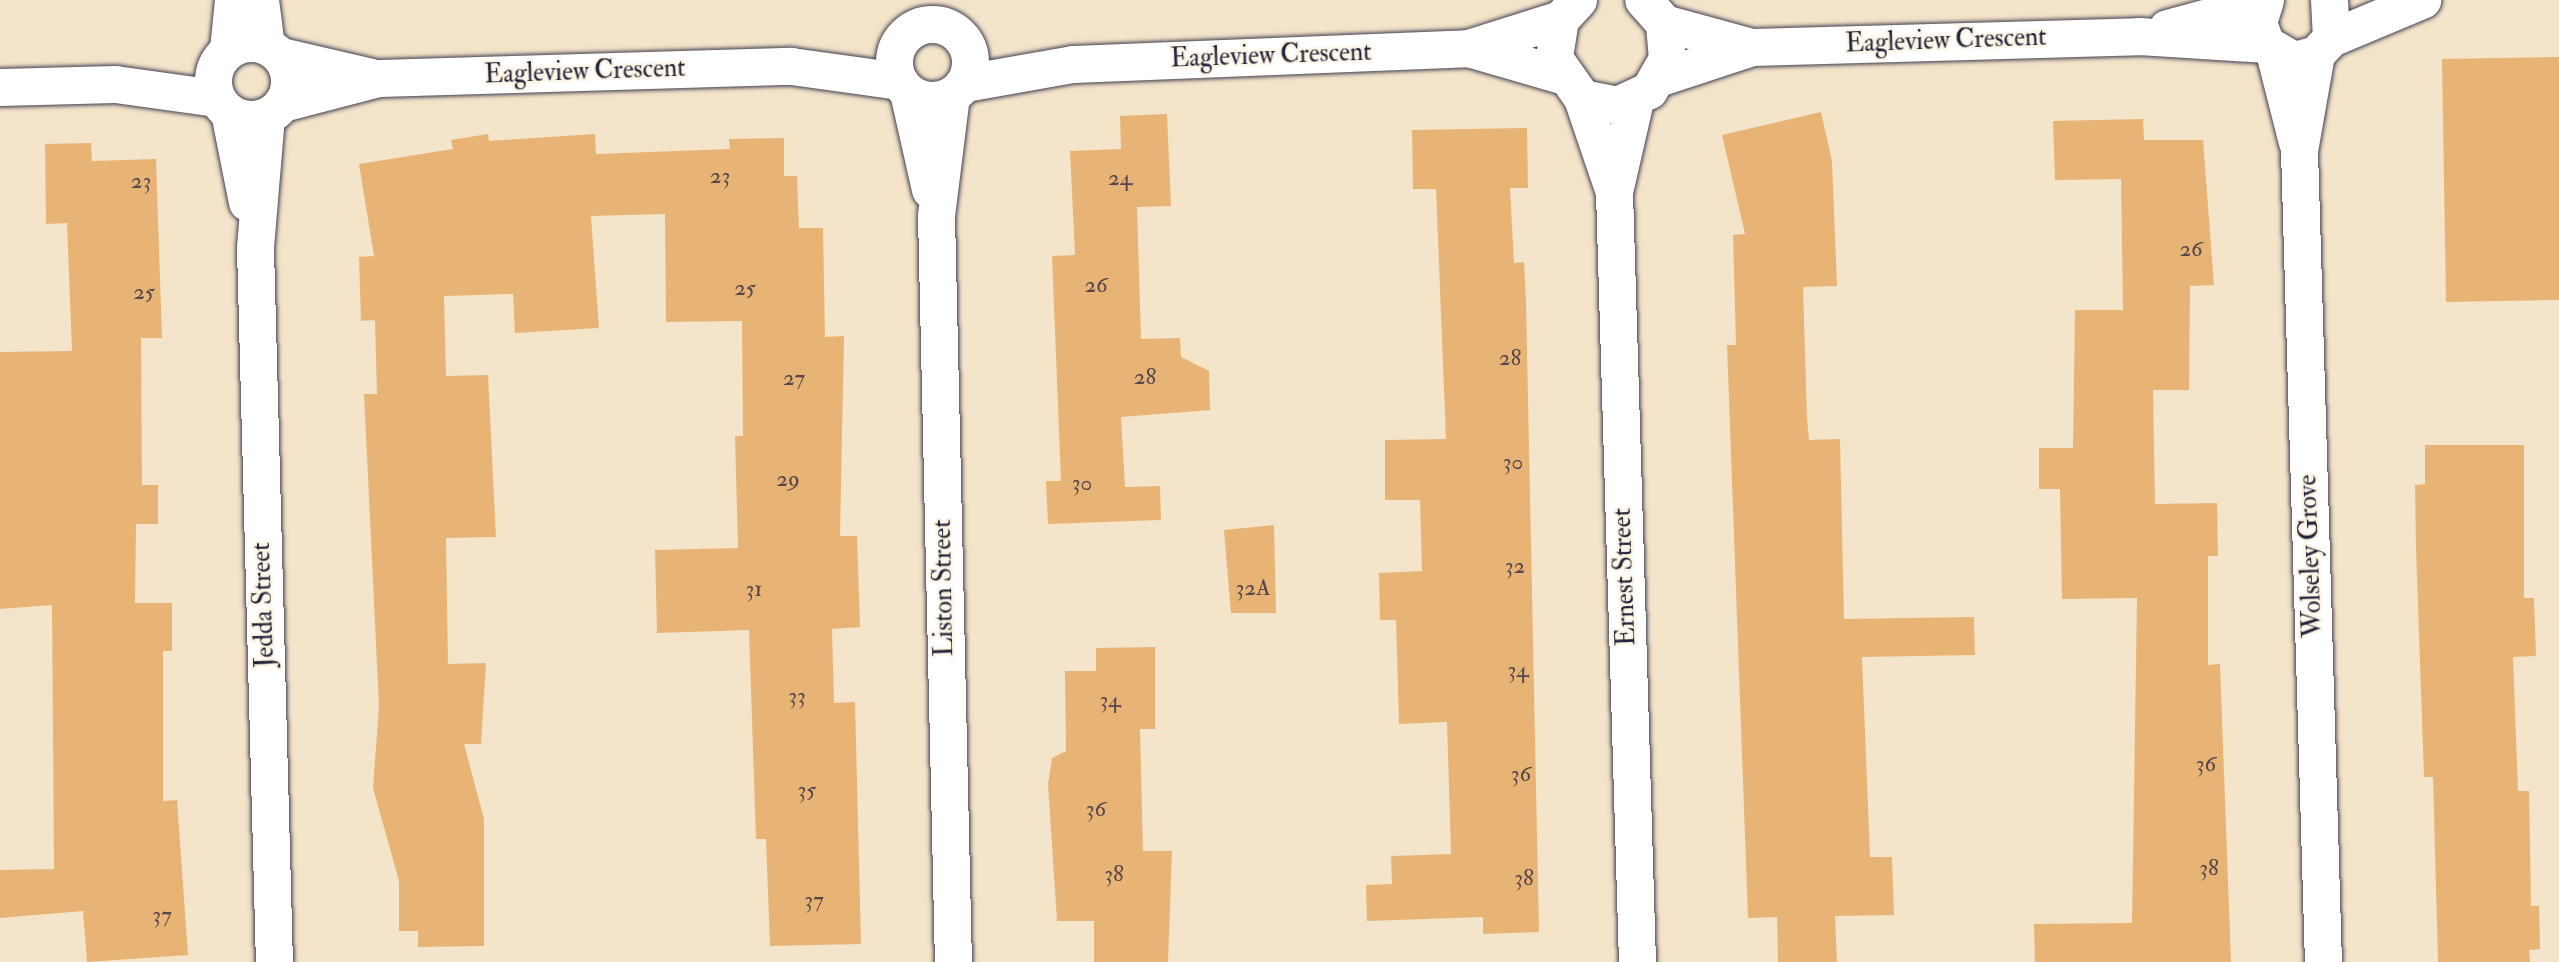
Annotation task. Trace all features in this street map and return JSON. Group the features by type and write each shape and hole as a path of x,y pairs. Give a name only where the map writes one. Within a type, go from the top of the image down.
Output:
{"street":[{"path":"115,84 223,55 233,0"},
{"path":"260,0 274,51"},
{"name":"Wolseley Grove","path":"2299,150 2324,46 2329,0"},
{"path":"2324,46 2422,0"},
{"name":"Eagleview Crescent","path":"2139,36 2264,1"},
{"name":"Wolseley Grove","path":"2264,1 2258,23 2270,48 2299,150 2323,962"},
{"name":"Eagleview Crescent","path":"274,110 379,78 791,66 904,87 929,100 958,89 1073,64 1468,48 1569,10"},
{"name":"Ernest Street","path":"1569,10 1554,58 1571,86 1614,192"},
{"name":"Eagleview Crescent","path":"1653,12 1752,47"},
{"name":"Ernest Street","path":"1637,962 1614,192 1648,89 1668,41 1653,12"},
{"name":"Eagleview Crescent","path":"791,66 907,25 930,24 954,25 1073,64"},
{"name":"Liston Street","path":"907,25 904,87 936,215"},
{"name":"Liston Street","path":"953,962 936,215 958,89 954,25"},
{"name":"Eagleview Crescent","path":"1468,48 1571,86 1599,104 1648,89 1752,47 2139,36 2270,48 2294,60 2324,46"},
{"name":"Eagleview Crescent","path":"223,55 274,51 379,78"},
{"name":"Jedda Street","path":"274,51 289,80 274,110 255,248 274,962"},
{"name":"Jedda Street","path":"223,55 223,105 255,248"},
{"path":"0,87 115,84 223,105 274,110"}],"building":[{"path":"2559,57 2559,300 2446,302 2442,59"},
{"path":"1821,112 1832,161 1837,286 1803,287 1807,418 1809,440 1840,439 1844,619 1974,617 1975,655 1862,657 1870,857 1892,857 1894,915 1835,916 1837,962 1778,962 1777,917 1748,918 1727,345 1736,345 1733,235 1745,234 1722,135"},
{"path":"1167,114 1171,206 1137,207 1141,339 1180,338 1181,357 1209,371 1210,410 1121,417 1125,487 1160,486 1161,520 1048,524 1046,481 1061,481 1052,256 1075,255 1070,151 1121,149 1120,116"},
{"path":"2143,119 2144,140 2203,140 2214,285 2190,286 2189,390 2153,390 2155,504 2217,503 2218,556 2208,556 2208,665 2220,664 2231,962 2035,962 2034,924 2132,923 2137,598 2062,599 2060,489 2039,489 2039,448 2073,448 2075,310 2123,310 2121,179 2055,180 2053,121"},
{"path":"1527,128 1528,188 1510,188 1514,263 1524,262 1526,302 1539,932 1483,934 1483,917 1367,921 1366,885 1392,884 1391,856 1451,854 1447,722 1399,724 1396,620 1380,620 1379,573 1422,571 1420,500 1385,500 1385,440 1446,439 1436,189 1413,189 1412,130"},
{"path":"488,134 489,141 595,134 596,154 730,149 729,139 784,138 784,176 797,176 799,228 823,228 825,337 844,336 840,536 857,536 860,627 832,629 834,703 855,702 861,944 770,946 766,839 756,839 749,630 657,633 655,550 738,548 735,436 743,436 742,321 666,322 665,214 591,216 599,328 515,333 513,294 444,296 446,376 488,375 496,537 446,538 448,664 486,663 481,744 464,744 484,819 484,946 418,947 418,931 399,931 399,881 373,788 379,706 364,394 377,394 375,320 361,321 359,257 374,256 359,164 453,149 451,140"},
{"path":"91,143 92,161 156,159 162,338 141,338 142,485 158,485 158,524 136,524 135,603 172,603 172,651 163,651 163,801 177,800 188,955 87,962 83,911 0,918 0,870 54,869 52,605 0,609 0,352 72,351 67,223 46,224 45,144"},
{"path":"2425,445 2524,445 2524,598 2534,598 2536,656 2513,657 2518,791 2529,791 2531,906 2539,906 2540,949 2529,950 2530,962 2438,962 2433,777 2424,777 2416,548 2415,485 2425,484"},
{"path":"1274,525 1276,613 1231,613 1224,530"},
{"path":"1155,647 1155,729 1140,729 1143,851 1172,851 1168,962 1094,962 1094,921 1057,921 1048,784 1052,758 1066,751 1065,671 1096,671 1096,648"}]}
